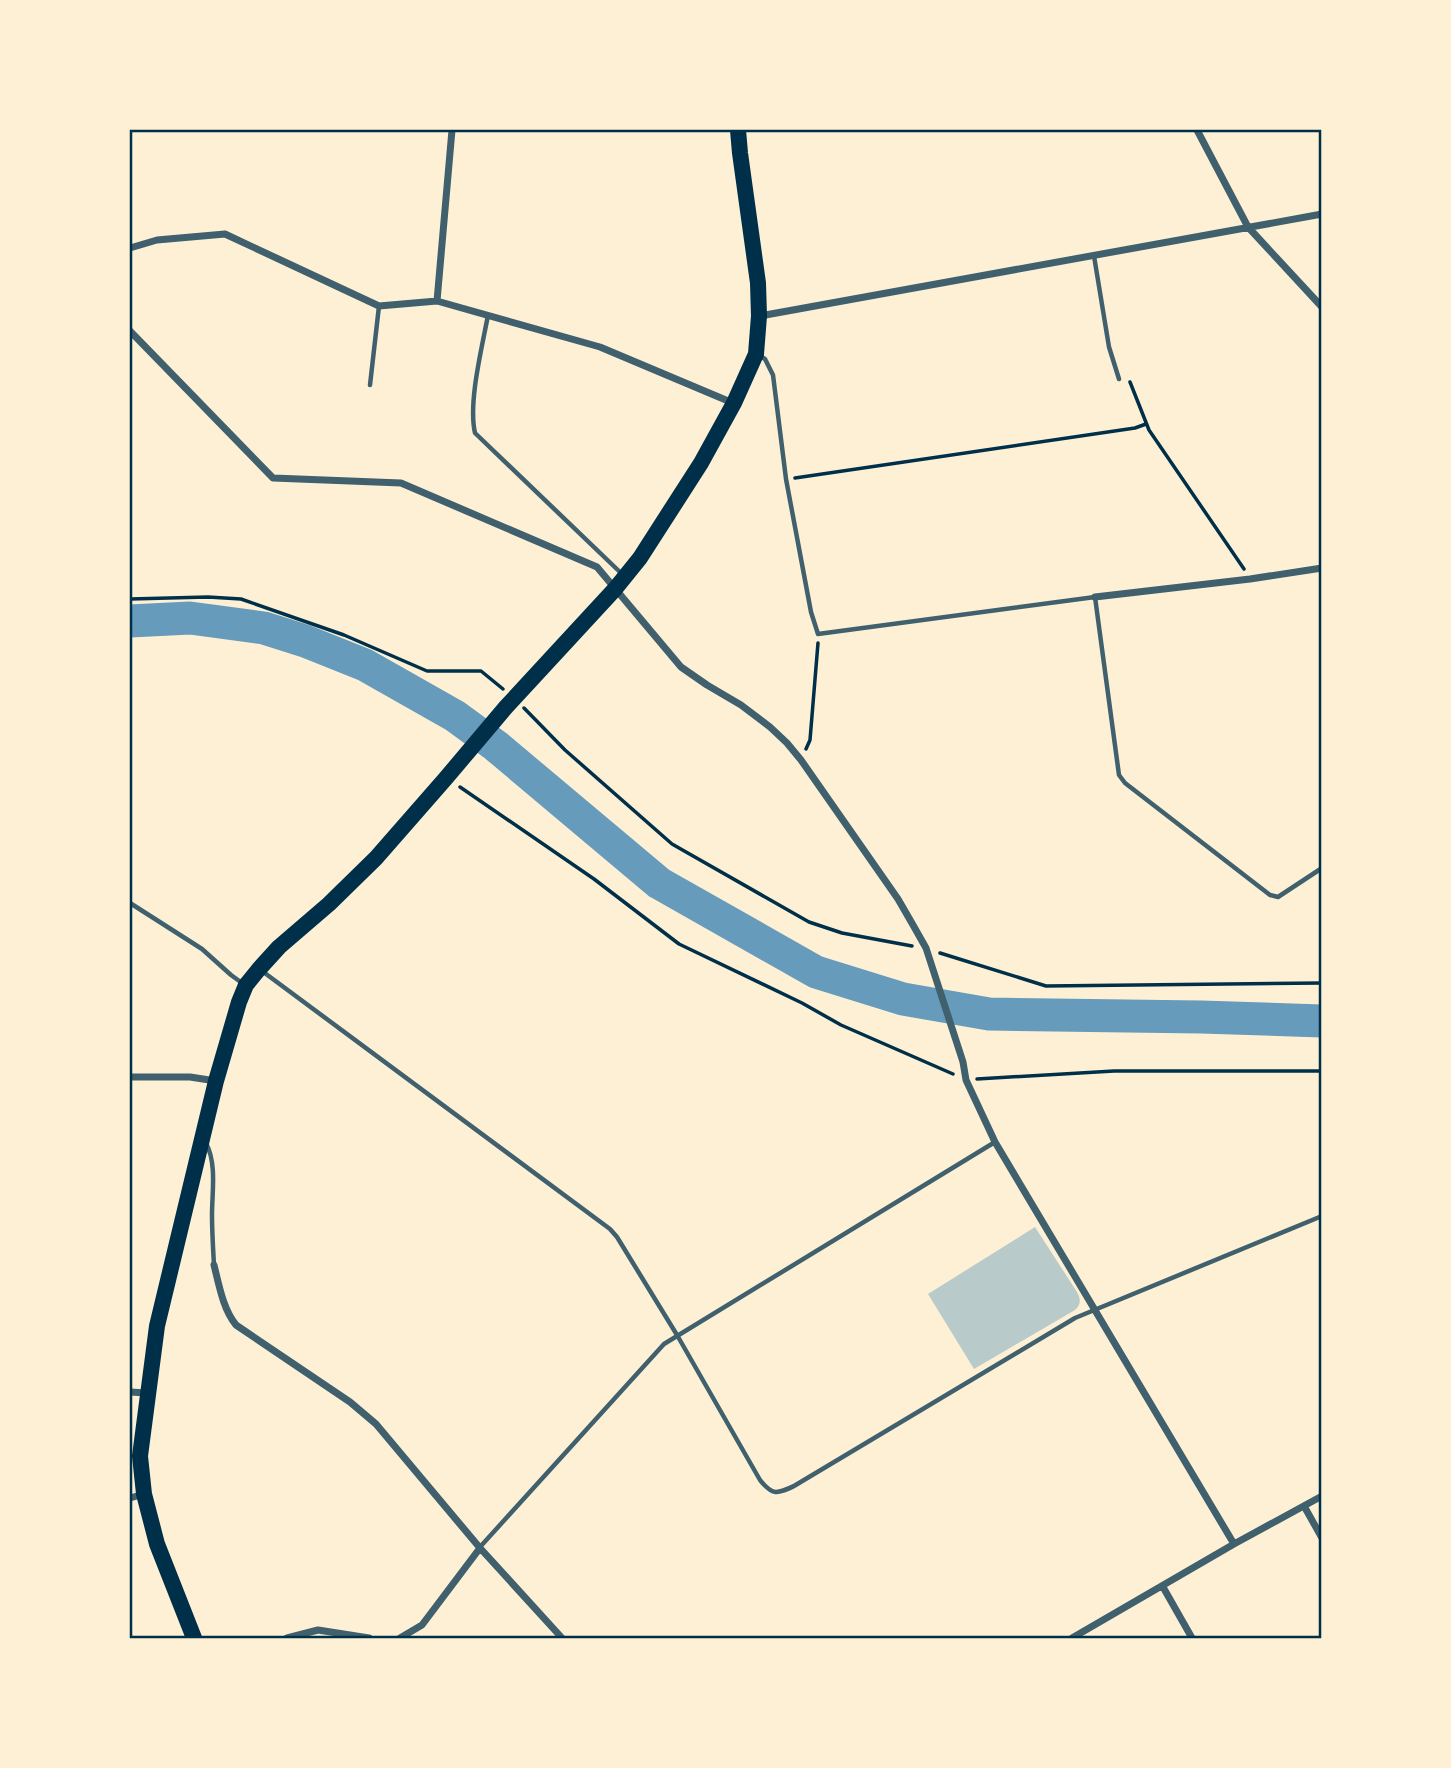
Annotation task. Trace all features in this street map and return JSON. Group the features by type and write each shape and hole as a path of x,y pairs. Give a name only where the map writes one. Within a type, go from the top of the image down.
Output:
{"main road":[{"path":"194,1639 137,1496 156,1326 216,1081 239,1002 246,985 279,947 329,904 376,858 510,703 620,583 640,558 701,463 734,403 756,354 758,283 738,130"}],"street":[{"path":"437,301 452,130"},
{"path":"1197,130 1248,227 1321,307"},
{"path":"759,316 1321,214"},
{"path":"130,248 157,240 225,234 379,306 437,301 600,347 734,403"},
{"path":"130,331 273,478 401,483 597,567 620,583 681,667 741,705 788,743 898,899 926,948 963,1062 966,1080 995,1142 1234,1544"},
{"path":"1095,597 1321,568"},
{"path":"130,1077 190,1077 216,1081"},
{"path":"214,1265 230,1318 236,1325 350,1402 376,1424 480,1548 562,1639"},
{"path":"130,1392 147,1392"},
{"path":"1072,1639 1321,1496"},
{"path":"1304,1506 1321,1538"},
{"path":"400,1639 422,1625 480,1548"},
{"path":"1163,1587 1192,1639"},
{"path":"287,1639 318,1630 369,1639"}],"lane":[{"path":"1094,255 1109,347 1119,379"},
{"path":"370,385 379,306"},
{"path":"488,315 472,420 475,433 620,583"},
{"path":"756,354 765,359 773,375 786,479 811,612 818,634 1095,597 1119,775 1125,783 1270,895 1278,897 1321,869"},
{"path":"130,903 202,949 246,985"},
{"path":"259,969 610,1229 677,1335 760,1480 774,1493 794,1486 1075,1318 1321,1216"},
{"path":"202,1136 210,1152 212,1164 214,1265"},
{"path":"480,1548 664,1344 995,1142"}],"path":[{"path":"1130,380 1149,430 1250,579"},
{"path":"786,479 1135,428 1146,424"},
{"path":"130,599 241,599 344,635 427,671 481,671 510,703"},
{"path":"801,760 810,740 818,634"},
{"path":"446,778 594,879 679,944 802,1003 841,1025 966,1080 1114,1071 1321,1071"}],"shaded area":[{"path":"1035,1227 1077,1292 1079,1304 1075,1310 974,1369 928,1294"}],"waterway":[{"path":"130,621 190,618 264,628 365,665 455,716 496,746 659,883 816,972 903,999 989,1014 1322,1021"}]}
